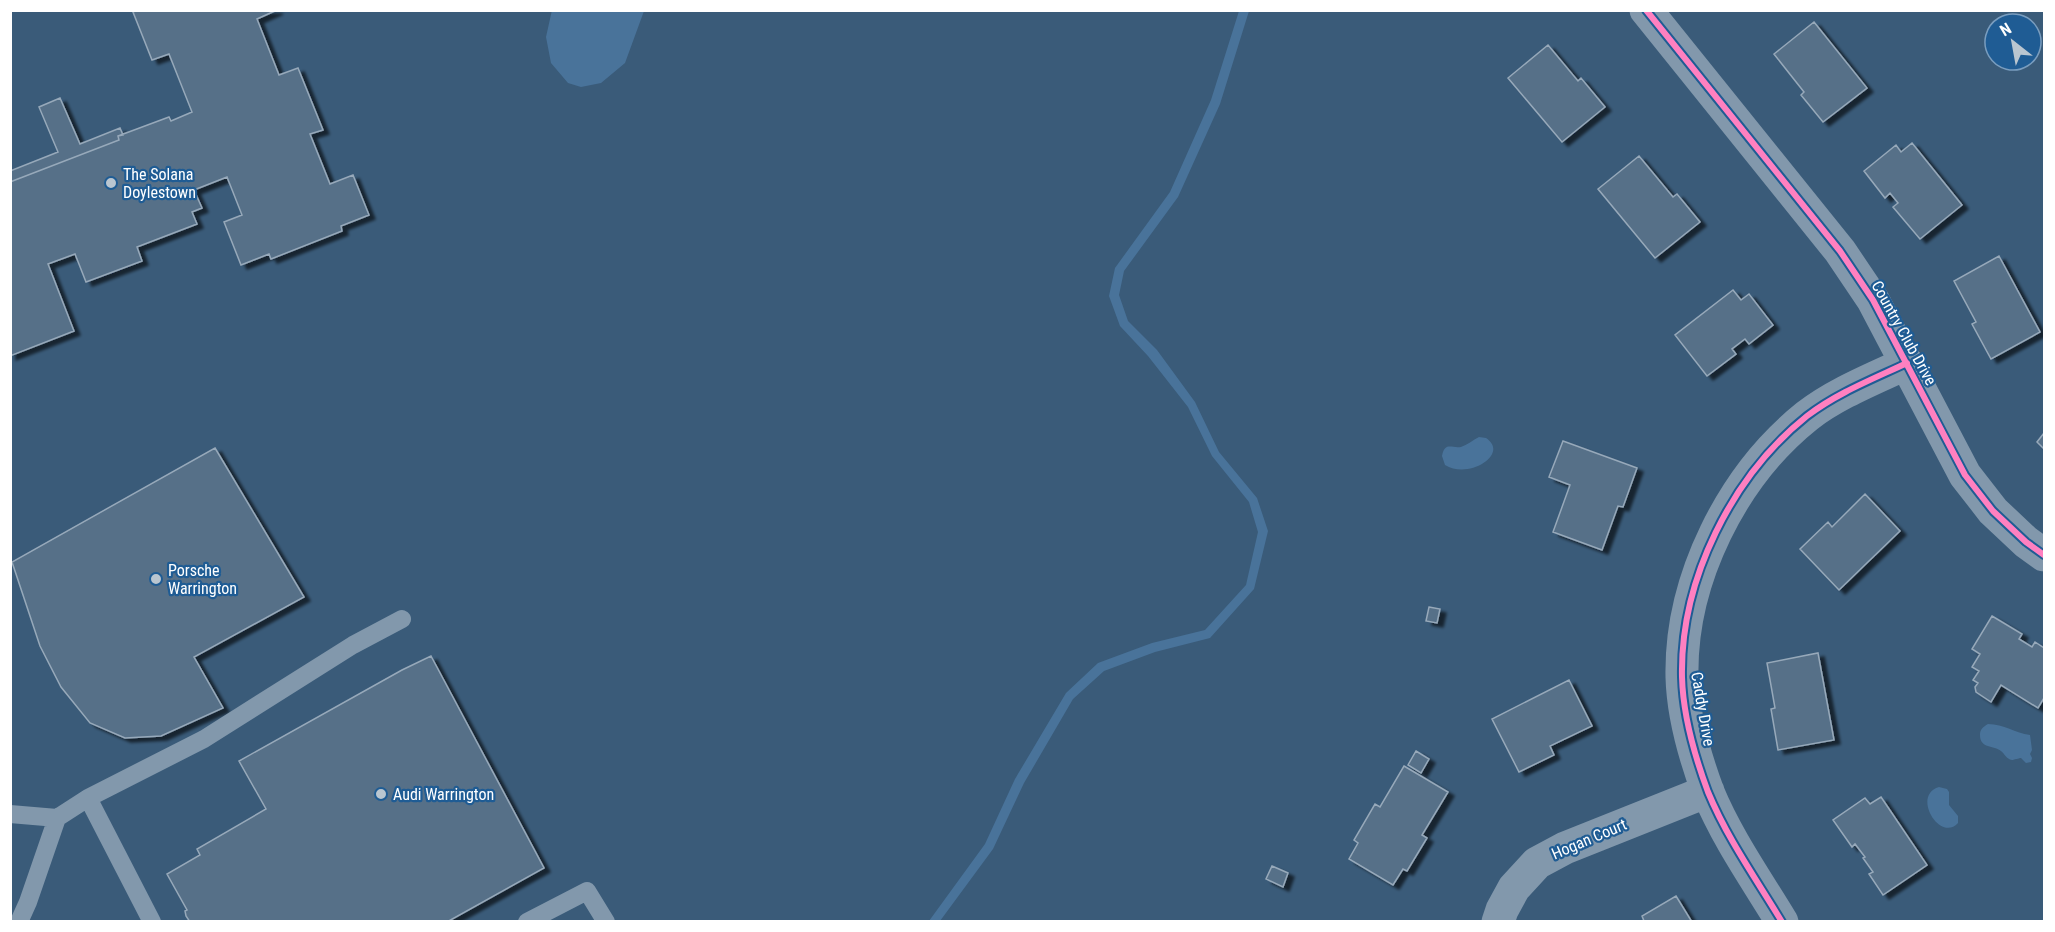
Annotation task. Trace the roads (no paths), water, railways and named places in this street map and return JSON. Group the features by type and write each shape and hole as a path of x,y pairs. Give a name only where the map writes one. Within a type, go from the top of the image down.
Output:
{"street":[{"name":"Country Club Drive","path":"1646,10 1840,250 1873,300 1965,475 1993,512 2044,555"},
{"name":"Caddy Drive","path":"1782,921 1726,830 1708,791 1690,731 1682,679 1689,613 1699,575 1721,521 1746,480 1776,444 1808,415 1844,392 1907,363"},
{"name":"Hogan Court","path":"1498,921 1514,888 1537,863 1565,848 1708,791"}],"lane":[{"path":"10,814 57,818 88,798 204,739 353,645 402,619"},
{"path":"88,798 152,921"},
{"path":"19,921 28,902 57,818"},
{"path":"527,921 587,891 606,921"}],"water":[{"path":"552,10 644,11 625,63 601,83 581,87 568,83 551,63 546,37"},
{"path":"1239,11 1249,11 1220,104 1178,197 1124,271 1119,295 1128,321 1157,350 1195,402 1219,452 1257,498 1268,531 1254,589 1210,638 1155,652 1104,671 1073,699 1024,783 993,849 940,921 929,921 985,844 1015,779 1066,693 1098,663 1152,643 1205,630 1246,585 1258,532 1249,502 1212,456 1188,407 1148,356 1120,326 1109,296 1115,268 1170,192 1211,100"},
{"path":"1479,437 1486,438 1492,444 1493,451 1490,458 1475,467 1465,469 1455,469 1445,465 1442,456 1447,447 1461,447"},
{"path":"1988,724 1999,725 2030,735 2031,762 2026,763 2021,758 2012,760 1998,749 1982,743 1981,731"},
{"path":"1939,787 1949,792 1949,805 1958,816 1958,823 1951,828 1937,823 1928,807 1931,792"}],"place":[{"name":"The Solana Doylestown","path":"111,183"},
{"name":"Porsche Warrington","path":"156,579"},
{"name":"Audi Warrington","path":"381,794"}]}
